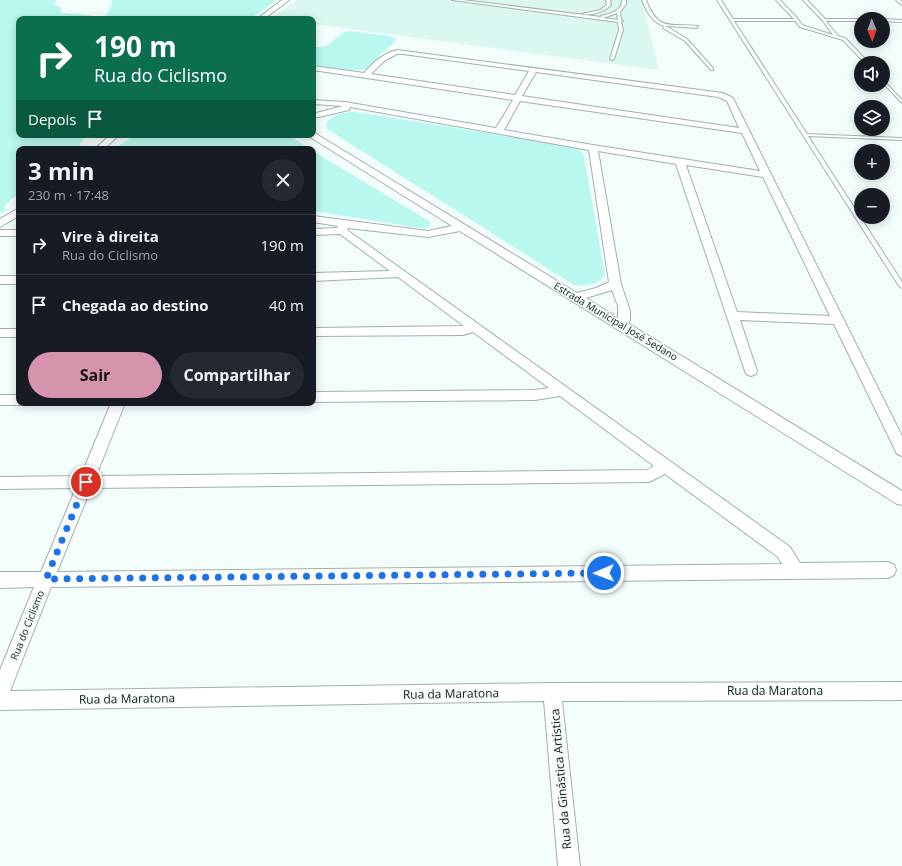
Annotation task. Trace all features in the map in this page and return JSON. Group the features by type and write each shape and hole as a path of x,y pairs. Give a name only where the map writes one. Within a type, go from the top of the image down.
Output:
{"street":[{"path":"264,16 286,0"},
{"path":"365,76 385,55 397,52 720,95 730,100 766,176 839,320 902,450"},
{"path":"316,68 745,132"},
{"path":"499,131 533,70"},
{"path":"316,103 362,107 593,148 766,176"},
{"path":"316,118 342,109 362,107"},
{"name":"Estrada Municipal José Sedano","path":"316,130 329,144"},
{"name":"Estrada Municipal José Sedano","path":"316,137 902,500"},
{"path":"102,146 112,138"},
{"path":"593,148 615,284 623,302 625,312 625,318 620,324"},
{"path":"680,162 751,371"},
{"path":"0,224 16,213"},
{"path":"316,220 343,228 400,273 784,552 796,571"},
{"path":"316,232 343,228 428,234 462,227"},
{"path":"0,233 16,233"},
{"path":"316,277 385,275 400,273"},
{"path":"0,280 16,280"},
{"path":"576,297 600,291 615,284"},
{"path":"733,316 839,320"},
{"path":"316,332 463,331 474,326"},
{"path":"0,333 16,333"},
{"path":"316,397 535,394 563,391"},
{"path":"0,400 16,400"},
{"name":"Rua do Ciclismo","path":"0,692 117,406"},
{"path":"0,483 649,476 667,466"},
{"path":"0,580 888,570"},
{"name":"Rua da Maratona","path":"0,701 552,692 902,691"},
{"name":"Rua da Ginástica Artística","path":"552,692 569,866"}],"lane":[{"path":"454,0 621,21"},
{"path":"574,15 591,13 607,7 609,4 608,0"},
{"path":"588,17 604,16 618,12 624,4 624,0"},
{"path":"644,0 653,19 686,40 712,69"},
{"path":"719,0 902,286"},
{"path":"778,0 805,28 836,36 848,42 861,56"},
{"path":"805,0 824,20 836,36"},
{"path":"898,0 902,4"},
{"path":"612,59 621,30 621,21 618,12"},
{"path":"732,20 797,20"},
{"path":"824,20 854,20"},
{"path":"890,20 902,21"},
{"path":"662,26 697,27"},
{"path":"890,89 902,102"},
{"path":"805,135 902,139"}],"shaded area":[{"path":"297,0 641,0 659,70 316,24 316,16 275,16"}],"green space":[{"path":"0,0 56,0 54,5 61,7 61,13 92,16 16,16 16,138 84,138 80,146 16,146 16,196 11,199 4,207 7,210 0,213"},
{"path":"112,0 277,0 254,16 106,16 111,7"},
{"path":"349,31 389,36 395,38 396,41 382,53 369,68 363,70 346,70 316,66 316,47 330,44 343,33"},
{"path":"348,112 356,112 570,146 581,151 584,156 605,275 602,279 595,283 587,285 574,285 327,129 326,124 335,116"},
{"path":"131,138 293,138 305,146 118,146"},
{"path":"316,153 429,221 431,225 425,228 316,211"}],"route":[{"path":"86,482 46,579 604,573"}]}
